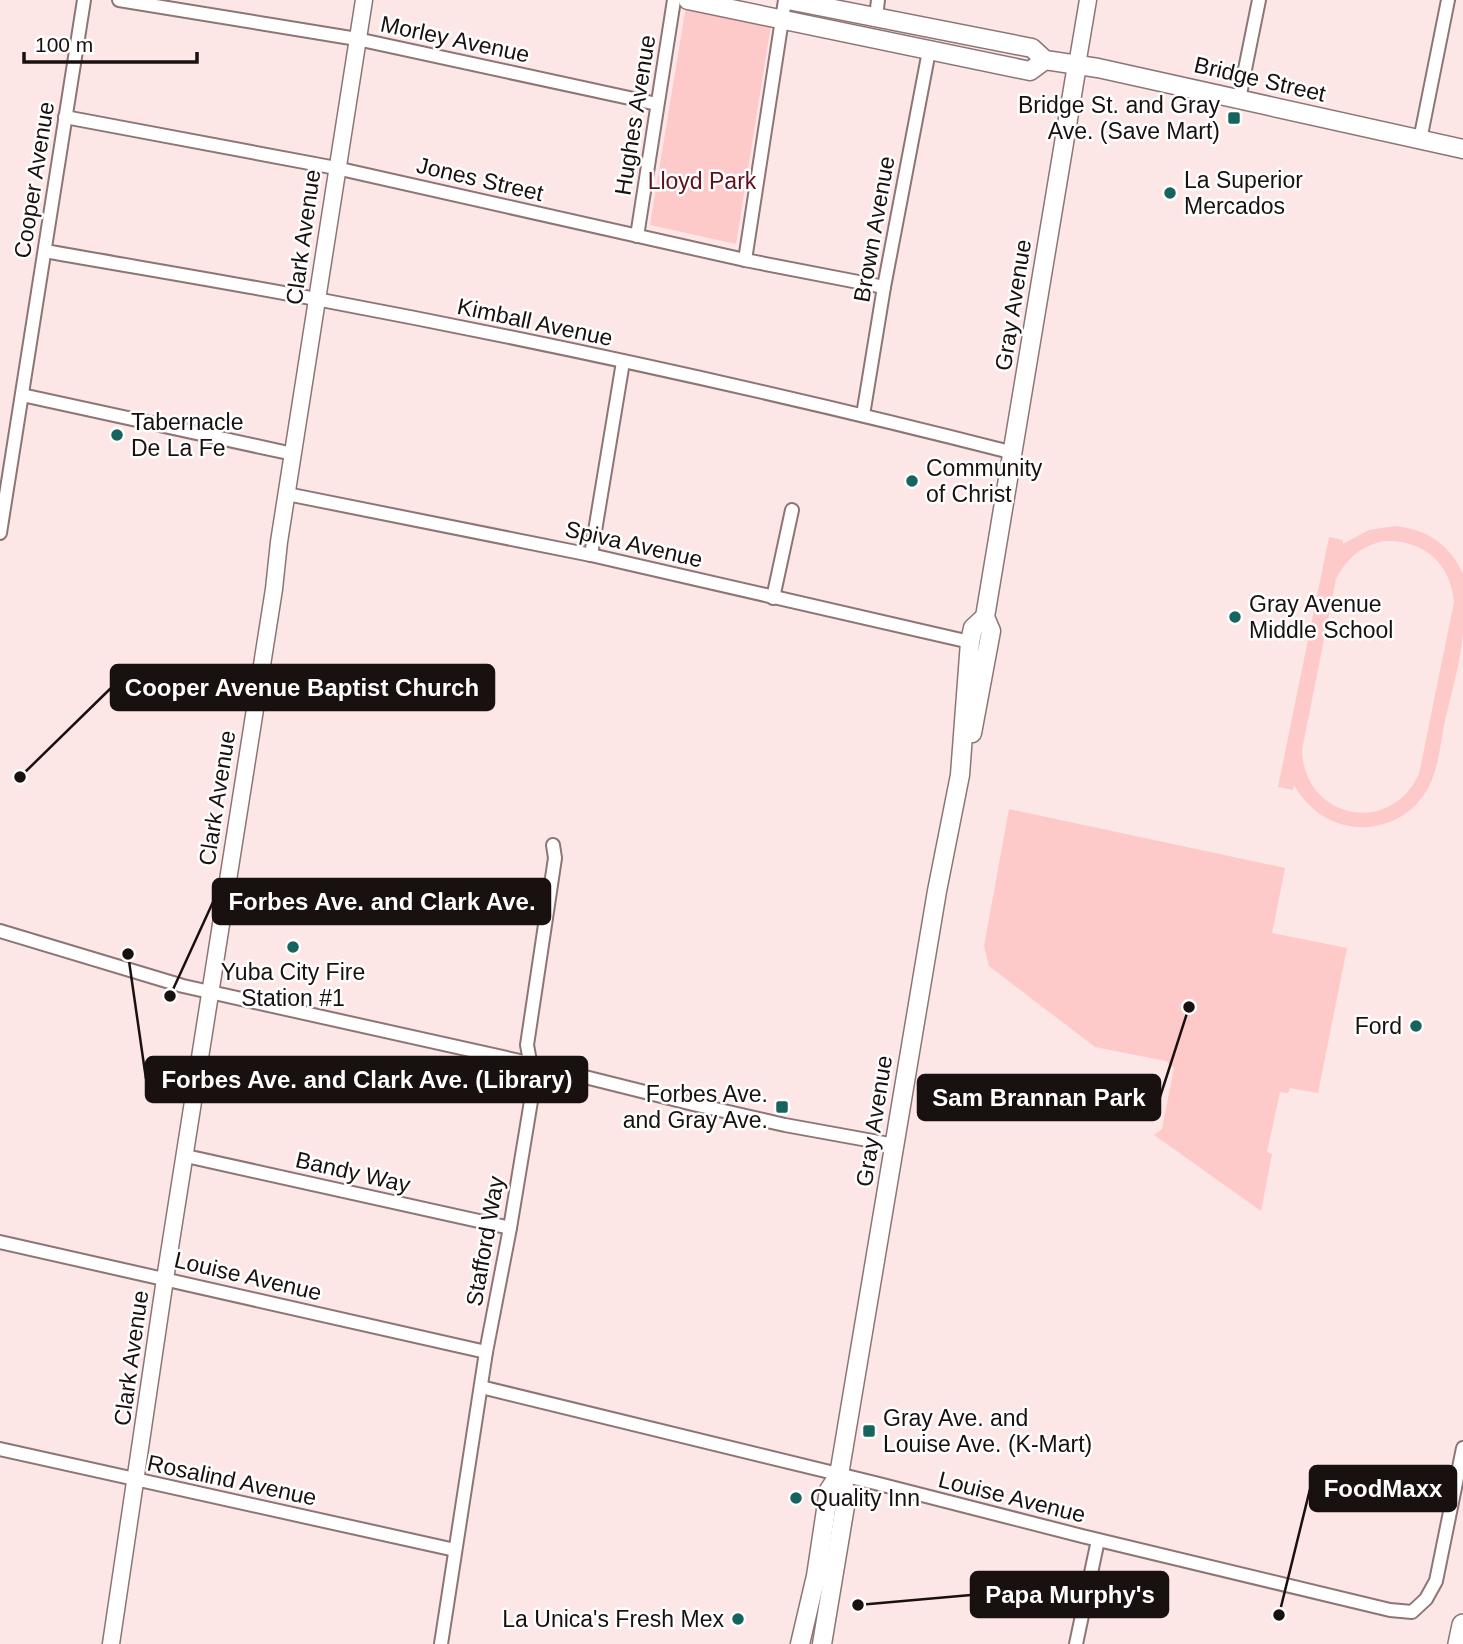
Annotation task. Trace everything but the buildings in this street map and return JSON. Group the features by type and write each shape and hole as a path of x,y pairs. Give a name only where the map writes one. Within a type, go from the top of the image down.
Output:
{"highway":[{"path":"1459,1644 1463,1625"}],"main road":[{"name":"Bridge Street","path":"688,0 1030,71 1045,60"},
{"name":"Bridge Street","path":"786,0 877,8 1032,48 1045,60 1239,99 1463,149"},
{"name":"Gray Avenue","path":"960,775 966,770 989,646 991,632 985,617 1077,65"},
{"name":"Gray Avenue","path":"800,1644 815,1579 829,1490 839,1475 937,891 960,775 970,642 973,628 985,617"},
{"name":"Gray Avenue","path":"822,1644 847,1494 839,1475"}],"street":[{"name":"Cooper Avenue","path":"0,533 3,497 22,395 84,0"},
{"name":"Morley Avenue","path":"119,0 357,39 657,104"},
{"name":"Clark Avenue","path":"111,1644 363,0"},
{"name":"Hughes Avenue","path":"638,236 674,0"},
{"path":"745,260 786,0"},
{"name":"Gray Avenue","path":"1077,65 1088,0"},
{"path":"1239,99 1259,0"},
{"path":"1420,140 1448,0"},
{"name":"Brown Avenue","path":"863,415 884,287 929,51"},
{"name":"Jones Street","path":"65,117 337,168 745,260 884,287"},
{"name":"Kimball Avenue","path":"45,251 318,299 623,362 863,415 1014,453"},
{"path":"591,555 623,362"},
{"path":"22,395 293,454"},
{"name":"Spiva Avenue","path":"287,494 591,555 970,642"},
{"path":"773,598 792,510"},
{"name":"Stafford Way","path":"441,1644 486,1352 534,1083 527,1045 555,858 554,845"},
{"path":"0,931 210,992 529,1063 785,1125 895,1145"},
{"name":"Bandy Way","path":"186,1156 510,1228"},
{"name":"Louise Avenue","path":"0,1242 486,1352"},
{"name":"Louise Avenue","path":"481,1387 1098,1540 1390,1610 1412,1612 1426,1599 1436,1581 1463,1448"},
{"name":"Rosalind Avenue","path":"0,1449 455,1550"},
{"path":"1076,1644 1098,1540"}],"green space":[{"name":"Lloyd Park","path":"687,0 773,12 736,244 650,225"},
{"path":"1395,526 1406,528 1427,535 1444,546 1463,574 1463,632 1438,758 1428,788 1416,805 1399,818 1379,825 1358,827 1338,823 1320,814 1294,785 1293,790 1278,787 1329,537 1343,540 1343,544 1369,530","holes":["1398,541 1411,544 1433,556 1447,576 1454,602 1419,774 1406,794 1389,807 1370,812 1350,811 1332,805 1317,792 1306,773 1302,750 1336,579 1350,559 1362,550 1376,543"]},
{"path":"1009,809 1285,868 1272,933 1347,948 1318,1093 1290,1088 1288,1093 1280,1092 1267,1152 1272,1154 1261,1211 1154,1135 1162,1129 1174,1068 1166,1061 1095,1047 989,966 984,946"}],"place":[{"name":"Bridge St. and Gray Ave. (Save Mart)","path":"1234,118"},
{"name":"La Superior Mercados","path":"1170,193"},
{"name":"Tabernacle De La Fe","path":"117,435"},
{"name":"Community of Christ","path":"912,481"},
{"name":"Gray Avenue Middle School","path":"1235,617"},
{"name":"Cooper Avenue Baptist Church","path":"20,777"},
{"name":"Yuba City Fire Station #1","path":"293,947"},
{"name":"Forbes Ave. and Clark Ave. (Library)","path":"128,954"},
{"name":"Forbes Ave. and Clark Ave.","path":"170,996"},
{"name":"Sam Brannan Park","path":"1189,1007"},
{"name":"Ford","path":"1416,1026"},
{"name":"Forbes Ave. and Gray Ave.","path":"782,1107"},
{"name":"Gray Ave. and Louise Ave. (K-Mart)","path":"869,1431"},
{"name":"Quality Inn","path":"796,1498"},
{"name":"Papa Murphy's","path":"858,1605"},
{"name":"FoodMaxx","path":"1279,1615"},
{"name":"La Unica's Fresh Mex","path":"738,1619"}]}
